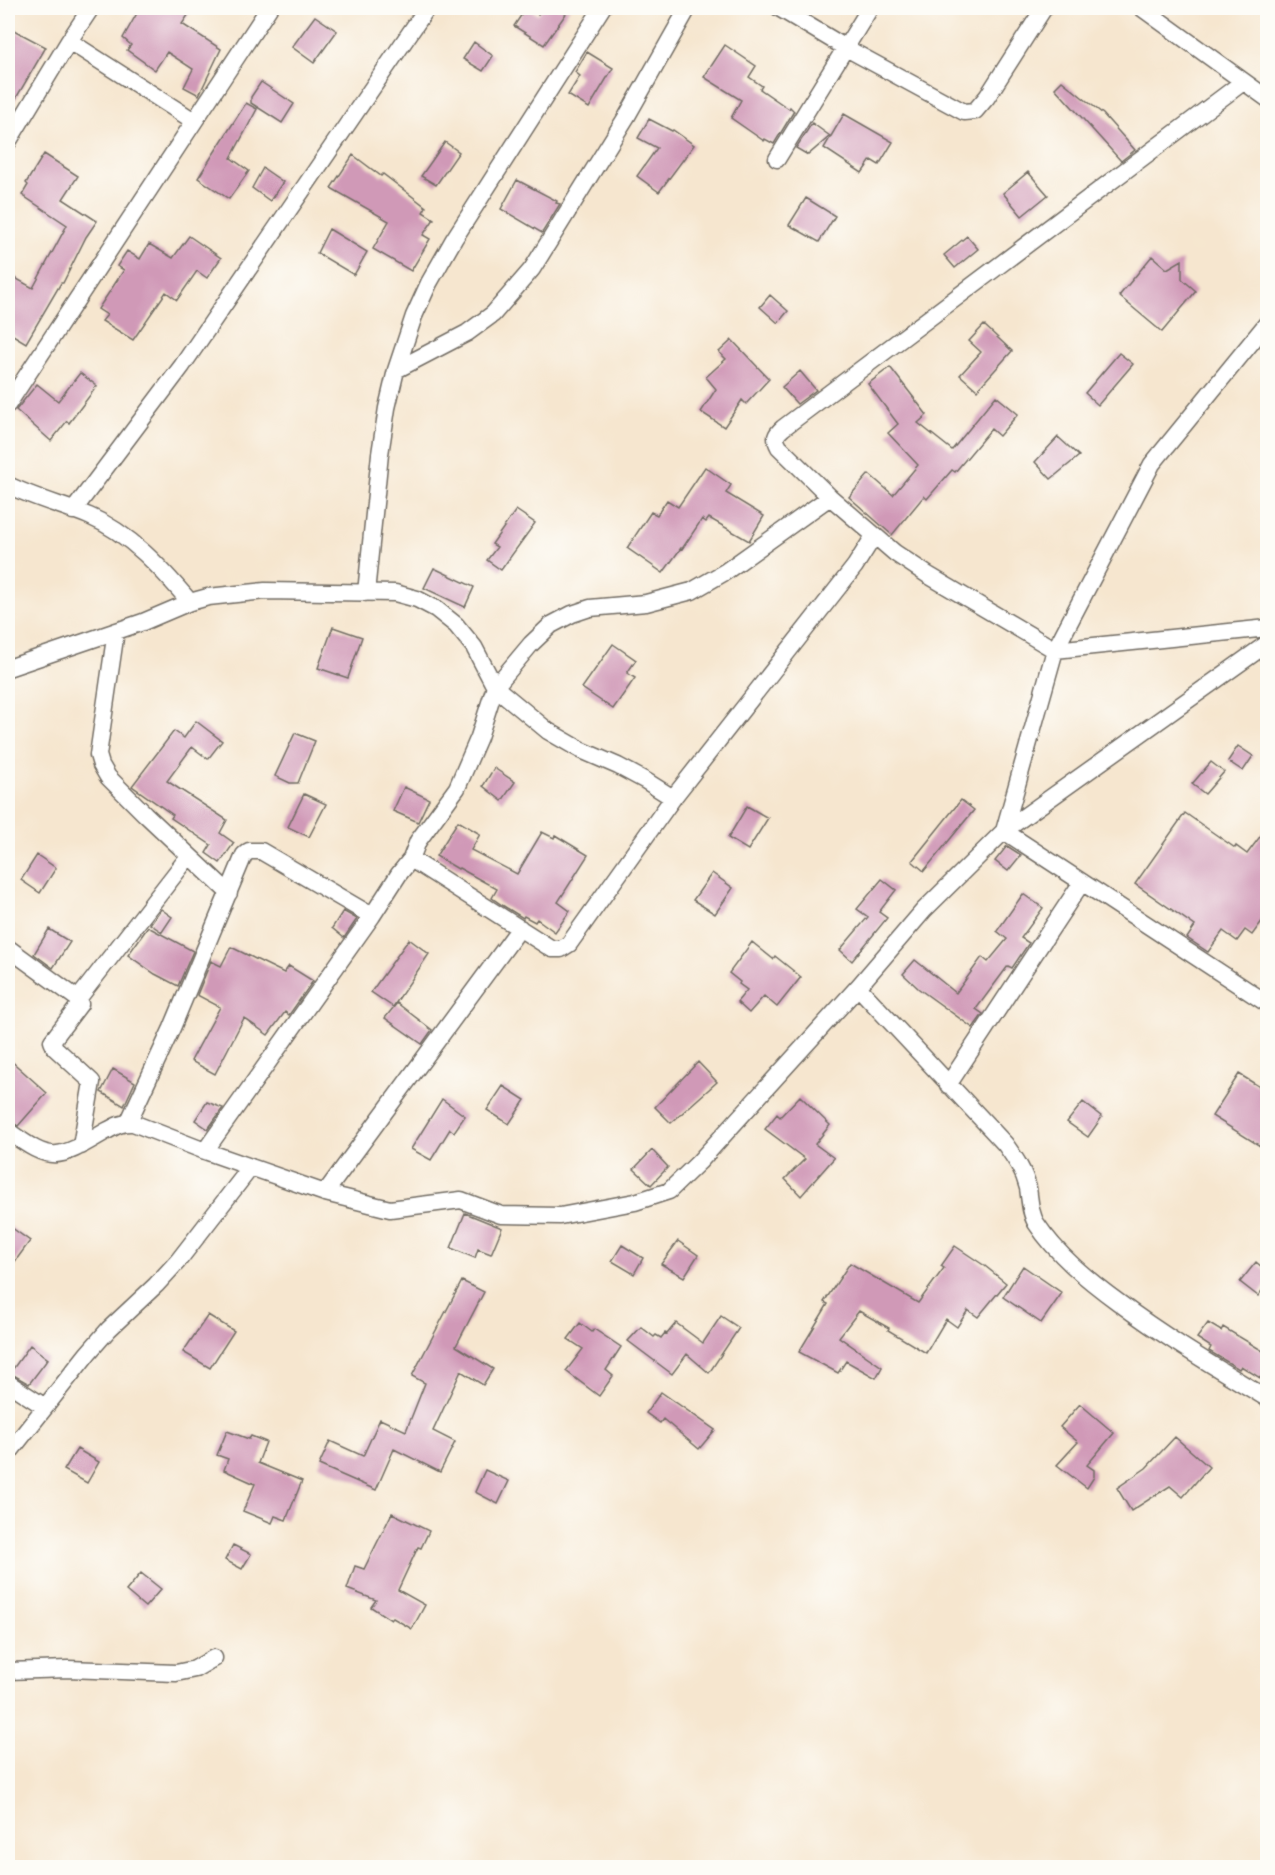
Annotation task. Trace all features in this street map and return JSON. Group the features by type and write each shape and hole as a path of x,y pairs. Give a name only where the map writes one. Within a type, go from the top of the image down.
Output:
{"street":[{"path":"8,142 69,40 91,8"},
{"path":"8,404 269,8"},
{"path":"73,511 182,366 427,8"},
{"path":"366,593 387,408 396,370 414,316 429,283 454,239 602,8"},
{"path":"396,370 466,333 493,314 532,269 627,116 688,8"},
{"path":"779,8 846,48 964,112 975,111 987,97 1044,8"},
{"path":"777,159 870,8"},
{"path":"1142,8 1268,99"},
{"path":"69,40 194,121"},
{"path":"1243,81 776,434 775,440 778,447 830,497 895,553 1055,650 1268,628"},
{"path":"1004,831 1055,650 1152,464 1268,322"},
{"path":"8,485 89,516 133,542 163,570 190,602"},
{"path":"205,1152 372,916 411,859 418,841 457,788 479,737 495,687 531,644 551,626 572,614 590,608 646,603 692,591 725,572 830,497"},
{"path":"411,859 552,949 561,949 569,944 672,798 855,566 874,536"},
{"path":"8,668 143,622 208,597 265,591 395,593 417,599 436,609 456,625 474,647 495,687 548,731 581,750 646,781 672,798"},
{"path":"116,631 98,755 101,765 108,777 230,893"},
{"path":"8,1131 47,1155 63,1154 122,1122 133,1123 205,1152 325,1193 390,1209 461,1200 501,1215 560,1216 635,1202 669,1191 699,1162 858,987 924,910 1004,831 1268,642"},
{"path":"1004,831 1268,1004"},
{"path":"128,1123 230,893 244,855 249,851 261,851 372,916"},
{"path":"78,999 189,856"},
{"path":"948,1085 1082,882"},
{"path":"325,1193 520,928"},
{"path":"8,948 78,999 80,1004 52,1041 55,1047 92,1082 81,1146"},
{"path":"858,987 1005,1144 1019,1164 1035,1221 1067,1260 1093,1284 1149,1325 1268,1399"},
{"path":"8,1454 109,1329 178,1261 251,1167"},
{"path":"8,1383 45,1407"},
{"path":"8,1671 68,1668 176,1673 195,1669 214,1658"}],"building":[{"path":"140,8 193,8 182,24 221,49 199,95 184,87 193,69 167,52 155,70 127,50 131,45 123,38"},
{"path":"526,8 538,14 542,8 570,8 544,45 514,26"},
{"path":"315,16 337,31 314,63 292,47"},
{"path":"8,27 46,47 8,112"},
{"path":"474,42 493,56 483,71 463,59"},
{"path":"725,45 756,66 749,77 762,86 760,89 794,111 774,144 765,139 764,141 731,118 741,100 704,77"},
{"path":"587,52 613,68 589,108 568,95 580,76 575,72"},
{"path":"1062,81 1103,114 1135,150 1121,161 1055,88"},
{"path":"261,82 294,104 282,123 251,103 251,97"},
{"path":"246,103 257,109 231,158 249,171 229,199 198,178"},
{"path":"844,114 893,142 879,165 871,160 862,173 824,148"},
{"path":"649,119 673,130 694,145 659,192 637,176 657,148 638,138"},
{"path":"812,123 830,136 808,155 796,148"},
{"path":"445,142 459,152 436,185 421,176"},
{"path":"44,154 78,176 63,199 97,221 26,343 8,332 8,274 33,288 67,225 22,195 28,185 26,183"},
{"path":"353,155 381,176 383,174 426,207 423,212 434,219 423,235 430,239 411,271 373,249 389,221 331,188"},
{"path":"263,168 283,182 270,201 252,188"},
{"path":"1028,172 1048,195 1022,216 1003,193"},
{"path":"517,180 560,204 542,233 501,209"},
{"path":"806,198 835,216 819,242 789,225"},
{"path":"329,229 367,252 354,275 317,253"},
{"path":"189,236 221,258 207,278 197,271 177,300 166,292 133,340 102,321 107,315 98,309 124,270 117,266 127,251 140,259 149,244 173,258"},
{"path":"967,236 978,249 955,268 944,255"},
{"path":"1152,256 1167,269 1182,260 1182,279 1196,291 1162,332 1119,296"},
{"path":"770,295 788,311 778,323 760,307"},
{"path":"984,325 1012,351 977,390 960,375 981,352 969,341"},
{"path":"732,340 769,379 746,404 742,400 724,427 701,412 716,389 706,377 726,359 719,352"},
{"path":"1119,353 1133,364 1098,405 1085,393"},
{"path":"890,367 927,415 918,423 952,450 996,396 1018,414 999,436 991,429 955,472 952,470 927,499 924,496 892,535 849,497 869,474 893,495 918,465 888,433 898,424 868,384"},
{"path":"800,371 816,390 797,404 782,387"},
{"path":"80,373 97,386 69,423 67,421 51,441 16,410 37,384 58,401"},
{"path":"1058,437 1079,456 1051,479 1035,462"},
{"path":"705,467 731,485 726,493 764,516 749,541 709,518 706,522 702,519 663,573 627,548 651,512 657,515 667,500 678,507"},
{"path":"516,510 535,523 501,570 487,560 497,547 492,544"},
{"path":"434,568 474,587 465,607 424,588"},
{"path":"333,627 362,637 348,678 318,668"},
{"path":"613,644 636,660 627,673 635,678 613,709 582,688"},
{"path":"196,721 222,741 208,759 192,747 167,781 227,820 220,833 234,843 220,863 206,853 211,845 171,818 173,815 132,786 174,731 184,738"},
{"path":"295,733 315,741 298,783 290,783 275,776"},
{"path":"1238,746 1253,756 1243,771 1228,761"},
{"path":"1211,762 1224,772 1205,794 1192,784"},
{"path":"494,768 515,782 502,801 483,786"},
{"path":"404,787 429,799 418,822 393,811"},
{"path":"304,794 326,804 309,837 288,827"},
{"path":"961,800 974,810 924,871 912,861"},
{"path":"747,806 768,818 748,850 728,838"},
{"path":"1185,813 1247,854 1268,826 1268,913 1252,935 1245,930 1237,941 1223,931 1208,952 1187,938 1195,926 1135,884"},
{"path":"458,821 480,834 471,850 517,874 542,832 554,838 555,835 588,855 558,902 570,911 555,932 537,919 535,922 524,916 523,918 502,905 492,898 497,889 436,856"},
{"path":"1007,846 1021,855 1008,871 995,861"},
{"path":"37,855 56,868 40,893 21,880"},
{"path":"712,873 733,888 715,914 693,900"},
{"path":"882,879 896,890 879,912 887,918 852,961 840,950 868,917 857,909"},
{"path":"1023,894 1043,908 1021,938 1029,943 1012,968 1008,966 976,1009 983,1014 973,1028 919,989 903,974 915,960 956,993 982,957 988,962 1007,939 997,931"},
{"path":"161,909 172,917 162,932 150,924"},
{"path":"343,911 357,919 344,938 332,928"},
{"path":"148,927 193,951 178,986 155,974 128,955"},
{"path":"49,929 70,942 53,968 34,954"},
{"path":"409,939 429,954 393,1007 371,992"},
{"path":"752,942 773,959 775,956 801,977 777,1007 764,996 749,1013 737,1002 747,990 729,973"},
{"path":"231,947 284,973 289,966 313,981 289,1015 285,1012 268,1035 244,1018 215,1074 191,1061 220,1007 197,995 211,961 221,966"},
{"path":"397,1003 432,1030 422,1044 385,1018"},
{"path":"8,1058 47,1093 18,1126 8,1119"},
{"path":"698,1062 717,1082 671,1123 655,1107"},
{"path":"113,1069 135,1082 124,1106 101,1092"},
{"path":"1239,1074 1268,1092 1268,1151 1212,1116"},
{"path":"503,1086 525,1100 509,1124 487,1110"},
{"path":"800,1096 830,1125 815,1144 834,1158 801,1196 785,1179 805,1159 765,1129 777,1114 780,1117"},
{"path":"442,1099 465,1116 454,1132 450,1129 431,1160 411,1149"},
{"path":"207,1102 223,1108 208,1129 195,1120"},
{"path":"1083,1102 1102,1117 1088,1137 1067,1122"},
{"path":"652,1150 668,1167 651,1185 634,1169"},
{"path":"465,1213 502,1228 491,1254 478,1249 475,1258 451,1248"},
{"path":"8,1225 30,1241 8,1271"},
{"path":"678,1241 698,1255 684,1277 661,1264"},
{"path":"622,1245 643,1258 634,1274 612,1261"},
{"path":"955,1246 1006,1283 978,1317 968,1310 957,1327 946,1319 926,1353 859,1311 839,1337 882,1367 876,1378 846,1361 838,1373 799,1352 828,1304 824,1302 850,1263 918,1303 944,1268 941,1266"},
{"path":"1256,1262 1268,1272 1268,1283 1258,1296 1240,1282"},
{"path":"1023,1266 1062,1293 1041,1323 1003,1297"},
{"path":"462,1281 484,1292 456,1346 493,1369 483,1385 461,1371 433,1431 455,1442 440,1472 394,1449 376,1490 319,1465 330,1441 363,1456 380,1419 406,1431 425,1383 412,1376"},
{"path":"208,1315 234,1331 210,1368 183,1352"},
{"path":"721,1316 739,1328 709,1373 687,1354 672,1374 628,1341 641,1327 654,1337 656,1335 661,1338 676,1323 703,1343"},
{"path":"580,1323 592,1332 594,1329 621,1347 606,1370 613,1376 599,1396 566,1371 583,1349 568,1339"},
{"path":"1208,1323 1221,1331 1223,1327 1268,1354 1268,1383 1241,1366 1239,1369 1209,1351 1211,1347 1197,1338"},
{"path":"30,1345 48,1359 29,1384 10,1373"},
{"path":"661,1392 715,1430 699,1449 663,1419 660,1423 646,1413"},
{"path":"1080,1404 1114,1433 1087,1465 1094,1470 1094,1477 1087,1488 1057,1465 1078,1442 1060,1427"},
{"path":"227,1431 266,1442 258,1463 302,1481 286,1520 275,1516 272,1523 243,1511 255,1484 224,1470 228,1459 217,1455"},
{"path":"1175,1437 1209,1467 1183,1497 1170,1486 1131,1511 1117,1488 1146,1468"},
{"path":"77,1449 99,1462 87,1483 64,1470"},
{"path":"485,1470 509,1481 498,1504 475,1492"},
{"path":"392,1513 429,1531 421,1548 418,1547 398,1590 425,1605 412,1629 393,1618 391,1620 371,1607 376,1600 347,1589 355,1566 364,1569"},
{"path":"233,1545 251,1554 242,1569 225,1560"},
{"path":"141,1573 161,1589 145,1607 126,1591"}]}
